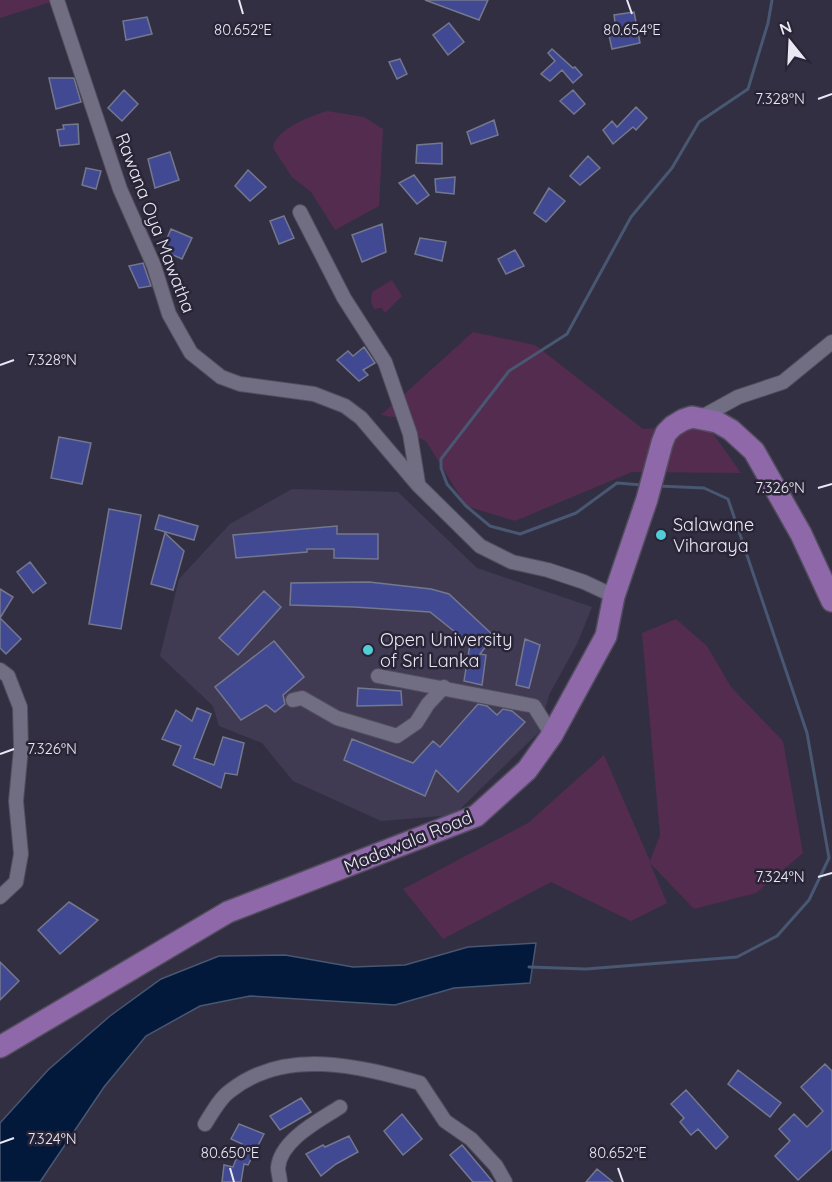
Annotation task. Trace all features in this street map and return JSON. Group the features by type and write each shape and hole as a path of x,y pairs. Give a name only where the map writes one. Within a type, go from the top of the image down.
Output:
{"main road":[{"name":"Madawala Road","path":"0,1047 228,912 476,816 527,770 552,735 606,636 614,597 647,499 666,433 683,420 692,417 700,418"},
{"path":"700,418 717,422 731,430 754,451 801,534 832,601"}],"street":[{"name":"Rawana Oya Mawatha","path":"57,0 120,189 154,266 169,314 191,353 221,377 240,384 314,394 345,406 361,418 418,485 480,546 512,562 548,570 584,582 614,597"},
{"path":"300,212 344,298 385,362 410,434 418,485"},
{"path":"700,418 738,398 783,382 832,342"},
{"path":"0,669 8,676 20,707 21,748 16,801 21,854 16,882 0,897"},
{"path":"378,676 534,706 552,735"},
{"path":"292,700 303,698 337,718 397,736 416,723 428,704 444,687"},
{"path":"205,1124 228,1092 254,1076 282,1066 314,1062 383,1072 420,1083 445,1121 471,1139 496,1166 505,1182"},
{"path":"280,1182 278,1167 282,1155 298,1135 340,1107"}],"shaded area":[{"path":"0,0 54,0 54,1 0,18"},
{"path":"327,111 364,117 383,129 379,206 335,230 311,192 292,177 273,148 275,141 287,129"},
{"path":"392,280 402,296 385,313 382,308 374,309 371,302 372,292"},
{"path":"473,332 535,345 643,429 707,425 741,473 632,472 515,521 466,506 426,441 419,438 400,418 381,415"},
{"name":"Open University of Sri Lanka","path":"292,489 398,492 477,568 592,607 577,644 549,695 539,732 454,815 381,821 293,781 262,743 219,726 213,706 160,656 179,579 230,524"},
{"path":"676,619 707,646 731,687 783,741 803,853 756,893 694,909 650,863 667,903 631,921 551,882 443,939 403,889 528,823 604,755 650,861 660,835 642,633"}],"water":[{"path":"536,943 530,983 454,988 395,1005 250,996 200,1006 146,1036 104,1087 40,1182 0,1182 0,1123 48,1070 110,1016 161,979 219,956 285,955 353,967 405,965 468,947"}],"building":[{"path":"425,0 488,0 479,20"},
{"path":"634,12 640,43 612,49 608,31 616,29 614,15"},
{"path":"147,17 152,34 126,40 123,21"},
{"path":"449,23 464,42 448,55 433,35"},
{"path":"552,49 582,75 573,83 562,70 550,81 541,74 555,61 548,53"},
{"path":"400,59 407,74 397,79 389,62"},
{"path":"49,78 74,78 81,102 56,109"},
{"path":"124,90 138,104 122,121 108,108"},
{"path":"573,90 585,104 574,114 560,101"},
{"path":"636,107 647,118 636,130 633,127 613,144 603,130 612,121 617,127"},
{"path":"494,120 498,135 471,144 467,132"},
{"path":"78,124 79,144 60,146 57,130 64,129 63,125"},
{"path":"442,143 442,164 416,163 417,145"},
{"path":"170,152 179,180 155,188 148,159"},
{"path":"588,156 600,168 580,185 570,176"},
{"path":"86,168 101,171 96,189 82,185"},
{"path":"248,170 266,187 250,201 235,186"},
{"path":"414,175 429,195 417,204 399,183"},
{"path":"455,177 454,194 436,192 435,179"},
{"path":"549,188 565,201 546,222 534,213"},
{"path":"284,216 294,238 279,244 270,221"},
{"path":"382,224 386,252 362,262 352,235"},
{"path":"171,229 192,238 182,259 162,250"},
{"path":"420,238 446,242 442,261 415,254"},
{"path":"515,250 524,266 506,274 498,259"},
{"path":"143,263 151,286 139,288 129,266"},
{"path":"364,347 375,363 363,370 368,375 359,381 337,360 348,351 353,356"},
{"path":"59,437 91,443 82,484 51,478"},
{"path":"109,509 141,515 121,629 89,624"},
{"path":"159,515 198,526 194,540 155,529"},
{"path":"337,526 337,534 378,534 378,559 334,558 334,549 307,549 307,552 236,558 233,535"},
{"path":"165,533 184,551 173,590 151,584"},
{"path":"30,562 46,583 33,593 17,572"},
{"path":"369,582 431,589 449,594 494,636 480,654 486,655 482,685 464,681 470,644 430,612 290,605 291,583"},
{"path":"0,589 13,597 0,618"},
{"path":"264,591 281,607 238,655 219,638"},
{"path":"0,618 21,639 6,654 0,648"},
{"path":"525,639 540,645 529,688 516,685"},
{"path":"274,641 304,677 283,695 285,704 275,712 266,705 241,720 215,687"},
{"path":"358,688 401,691 402,705 357,706"},
{"path":"478,704 487,706 497,715 503,709 512,711 525,722 458,792 436,770 425,796 344,760 352,739 413,763 433,741 440,747"},
{"path":"197,708 211,714 194,758 214,765 223,737 244,743 237,775 225,773 221,788 173,765 181,746 162,739 176,710 192,721"},
{"path":"69,902 98,920 60,954 38,930"},
{"path":"0,962 19,981 0,1000"},
{"path":"825,1064 832,1071 832,1149 798,1180 775,1156 790,1141 779,1129 794,1114 807,1127 823,1111 801,1087"},
{"path":"738,1070 781,1103 770,1117 728,1084"},
{"path":"686,1090 728,1137 716,1149 698,1129 691,1135 680,1122 684,1118 671,1104"},
{"path":"301,1098 311,1112 280,1130 270,1116"},
{"path":"402,1114 422,1139 403,1155 384,1131"},
{"path":"239,1124 264,1134 248,1165 244,1164 241,1182 222,1182 224,1165 233,1167 242,1144 231,1139"},
{"path":"349,1136 358,1152 336,1164 321,1176 306,1154"},
{"path":"462,1145 493,1182 473,1182 450,1155"},
{"path":"597,1169 613,1182 586,1182"}],"waterway":[{"path":"642,485 617,483 576,513 520,534 490,526 466,506 447,484 441,468 441,459 509,371 567,334 631,217 672,168 699,122 748,89 768,23 772,0"},
{"path":"529,967 586,969 737,957 777,936 809,900 829,858 807,733 728,499 704,488 658,486"}],"place":[{"name":"Salawane Viharaya","path":"661,535"},
{"name":"Open University of Sri Lanka","path":"368,650"}]}
